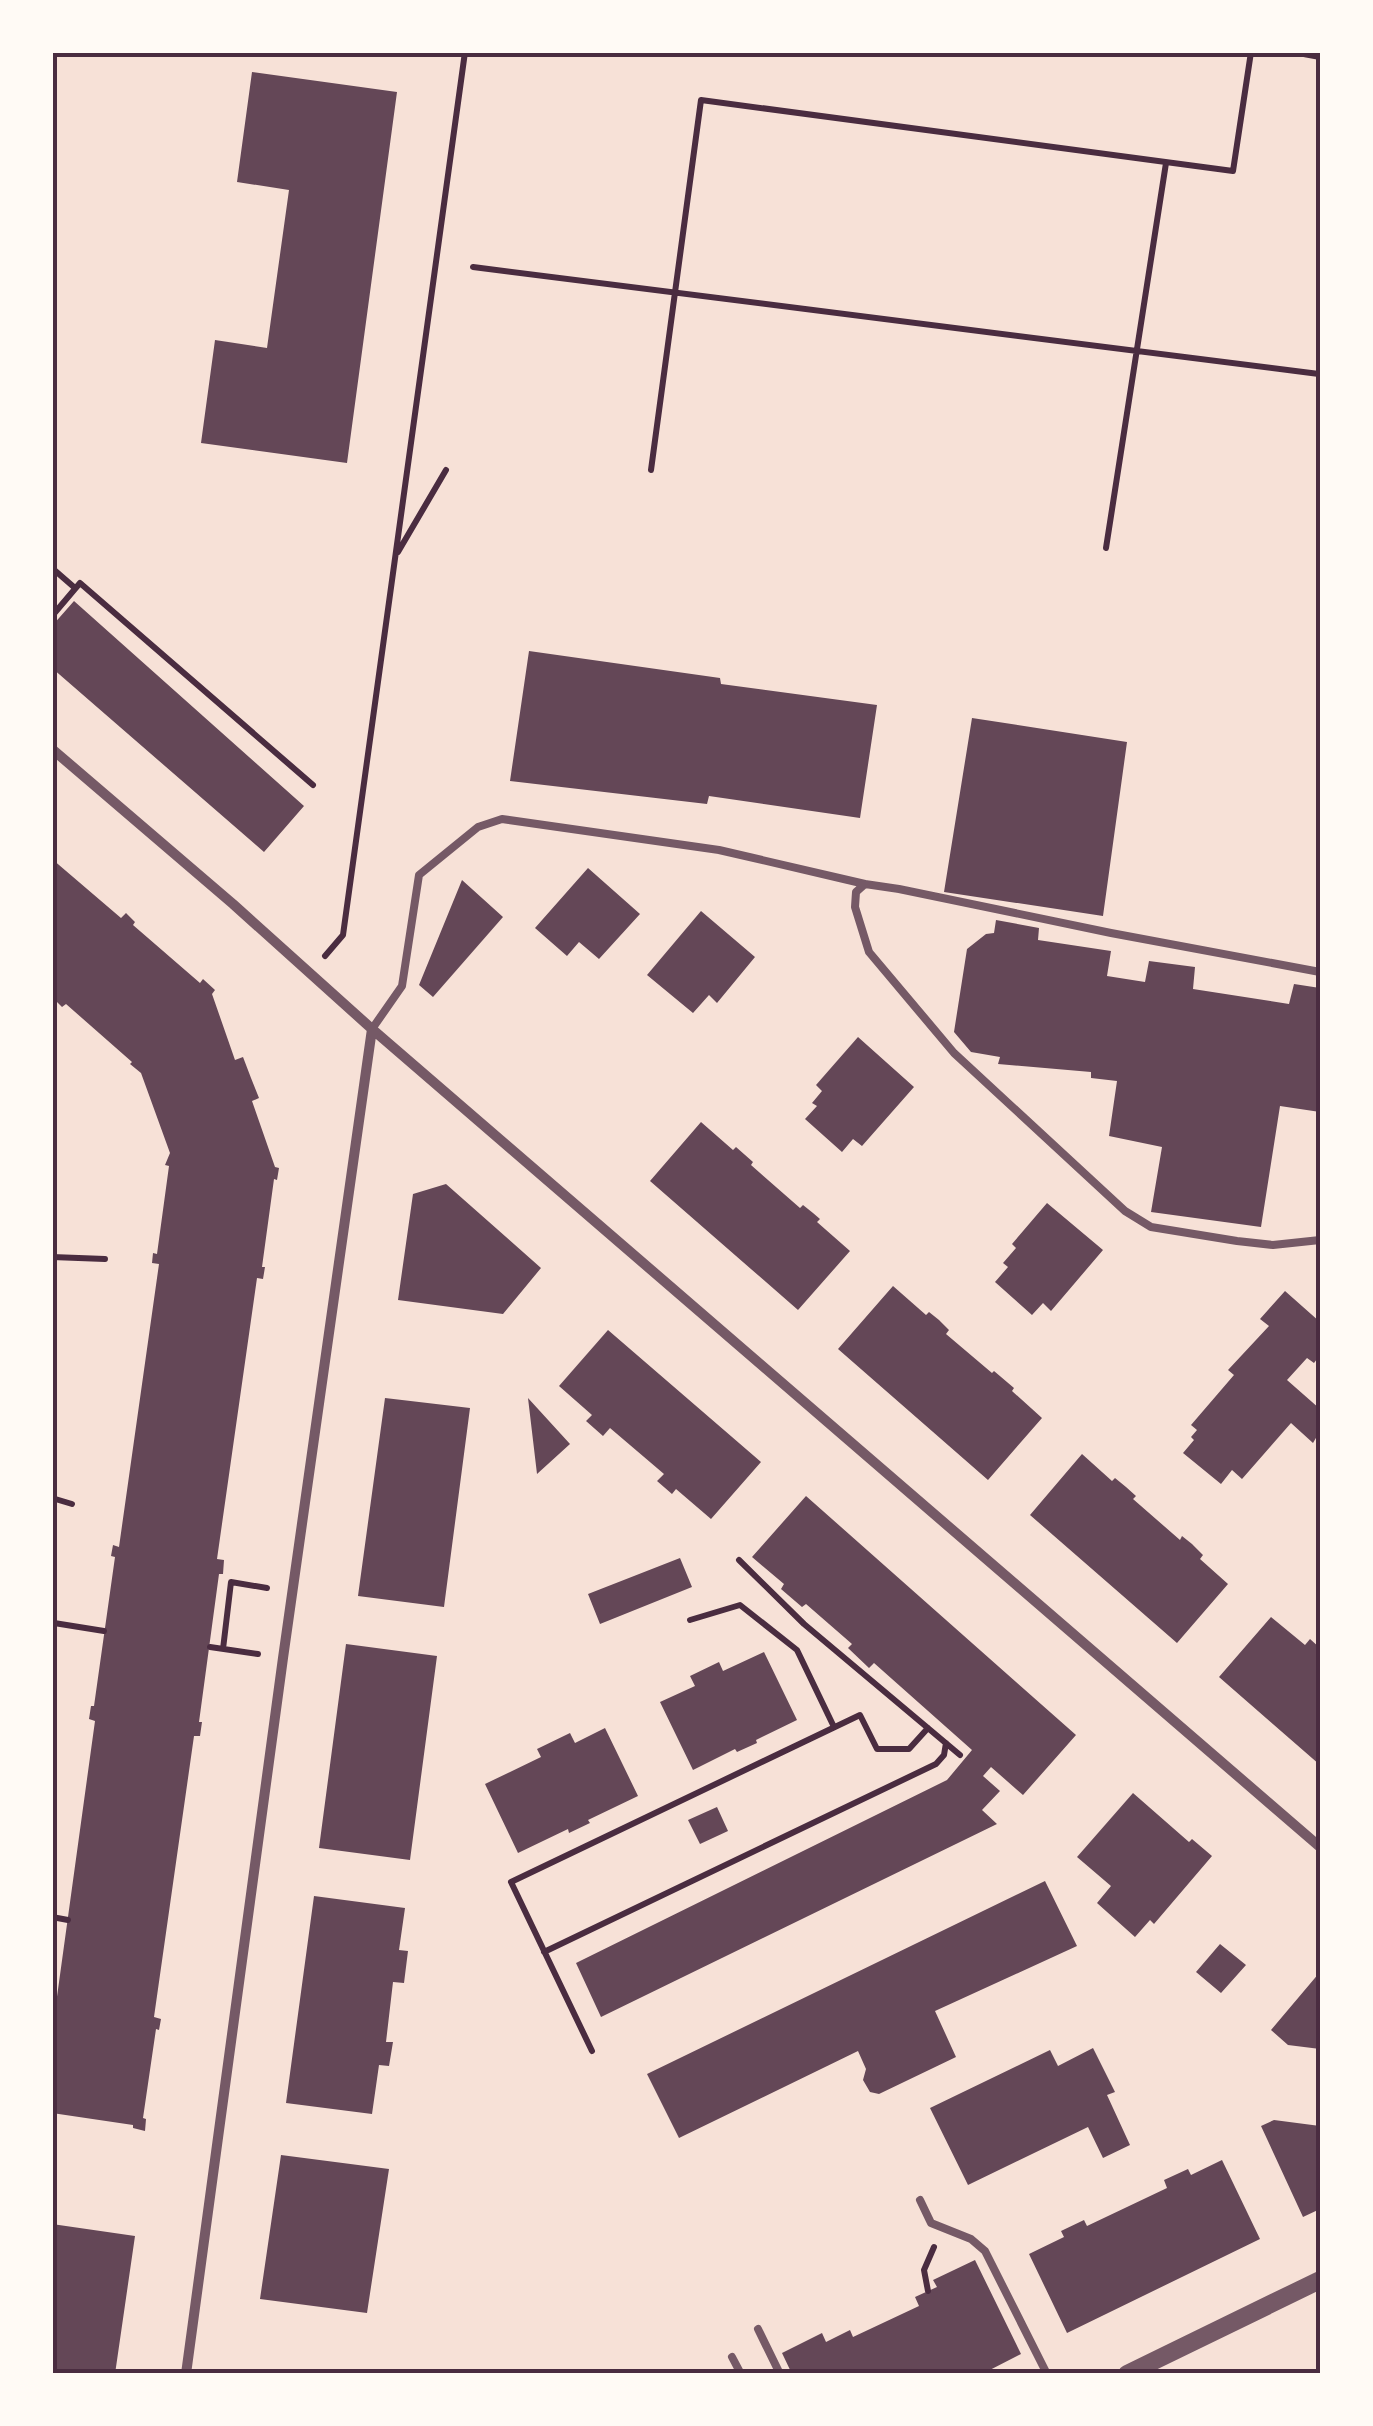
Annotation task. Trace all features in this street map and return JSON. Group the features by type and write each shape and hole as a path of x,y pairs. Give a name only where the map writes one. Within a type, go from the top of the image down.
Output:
{"street":[{"path":"52,749 1320,1847"},
{"path":"186,2374 372,1028"},
{"path":"1127,2374 1320,2280"}],"lane":[{"path":"372,1028 402,986 419,875 478,827 502,819 720,850 864,884 1320,972"},
{"path":"864,884 856,892 855,906 869,952 954,1053 1125,1211 1151,1227 1237,1241 1272,1244 1320,1240"},
{"path":"920,2200 932,2222 972,2239 985,2250 1047,2374"},
{"path":"758,2329 780,2374"},
{"path":"732,2357 741,2374"}],"path":[{"path":"310,973 343,935 465,52"},
{"path":"651,470 701,100 1233,171 1250,52"},
{"path":"1294,52 1320,56"},
{"path":"1106,548 1166,163"},
{"path":"474,267 1318,374"},
{"path":"395,558 446,470"},
{"path":"52,568 76,588"},
{"path":"52,616 80,583 313,785"},
{"path":"52,1257 106,1259"},
{"path":"52,1498 72,1504"},
{"path":"739,1560 804,1624 960,1755"},
{"path":"222,1648 231,1582 292,1592"},
{"path":"690,1620 740,1605 797,1650 834,1726"},
{"path":"54,1623 104,1631"},
{"path":"210,1647 234,1651"},
{"path":"592,2052 511,1882 860,1715 877,1749 910,1749 928,1728"},
{"path":"544,1952 936,1764 944,1755 946,1743"},
{"path":"52,1918 68,1920"},
{"path":"928,2291 924,2270 945,2228"}],"building":[{"path":"252,72 397,92 347,463 201,443 215,340 267,348 289,190 237,182"},
{"path":"74,601 304,806 264,852 52,668 52,626"},
{"path":"529,651 720,678 721,684 877,705 860,818 709,796 707,804 510,781"},
{"path":"972,718 1127,742 1103,916 944,892"},
{"path":"52,859 121,918 126,913 135,922 133,925 200,983 203,979 215,990 212,994 235,1060 243,1057 259,1098 252,1101 275,1167 279,1168 277,1180 274,1179 263,1279 257,1278 217,1559 224,1560 223,1574 219,1574 200,1736 194,1736 154,2017 161,2019 159,2030 156,2029 143,2118 145,2131 133,2125 52,2113 52,2003 56,2004 95,1721 89,1719 115,1557 111,1556 113,1545 119,1547 159,1264 152,1263 153,1253 157,1254 169,1166 165,1165 170,1153 141,1073 66,1004 62,1007 54,999 57,995 52,991"},
{"path":"588,868 640,914 599,959 579,942 567,956 535,928"},
{"path":"462,880 503,917 433,997 419,985"},
{"path":"701,911 755,957 717,1003 709,995 693,1013 647,975"},
{"path":"996,920 1039,928 1038,940 1111,951 1107,976 1145,982 1149,961 1195,967 1193,989 1289,1004 1294,984 1320,988 1320,1112 1280,1106 1261,1227 1151,1212 1162,1147 1109,1136 1117,1081 1091,1078 1091,1072 998,1064 1000,1057 971,1052 954,1032 967,949 986,934 994,933"},
{"path":"858,1037 914,1087 862,1146 853,1139 842,1152 805,1119 817,1106 812,1103 822,1091 816,1085"},
{"path":"701,1122 733,1150 736,1147 800,1208 803,1205 820,1219 817,1222 850,1251 798,1310 650,1181"},
{"path":"446,1184 541,1268 503,1314 398,1300 413,1194"},
{"path":"1047,1203 1103,1250 1051,1311 1043,1303 1032,1315 995,1282 1008,1267 1003,1263 1016,1248 1012,1244"},
{"path":"893,1286 926,1315 929,1312 939,1320 949,1330 946,1334 1014,1388 1012,1391 1042,1418 988,1480 838,1349"},
{"path":"1285,1291 1320,1322 1320,1355 1314,1363 1307,1358 1287,1380 1320,1409 1320,1431 1313,1443 1291,1423 1242,1479 1232,1470 1221,1484 1183,1453 1197,1430 1191,1425 1234,1375 1228,1370 1269,1326 1260,1319"},
{"path":"608,1330 761,1462 711,1519 676,1489 672,1494 657,1481 664,1474 610,1428 603,1436 586,1421 592,1415 559,1386"},
{"path":"385,1398 470,1408 444,1607 358,1596"},
{"path":"528,1398 570,1444 537,1474"},
{"path":"1082,1454 1112,1481 1115,1478 1126,1487 1136,1496 1133,1499 1180,1540 1182,1536 1192,1544 1203,1555 1200,1559 1228,1584 1177,1643 1030,1515"},
{"path":"806,1496 1076,1735 1023,1795 991,1767 983,1776 1000,1791 982,1810 997,1824 601,2017 576,1963 947,1780 972,1750 874,1663 869,1668 848,1648 852,1644 806,1604 802,1607 781,1589 784,1584 752,1557"},
{"path":"680,1558 692,1587 600,1624 588,1594"},
{"path":"1271,1617 1305,1645 1310,1639 1320,1648 1320,1765 1219,1677"},
{"path":"346,1644 437,1656 410,1860 319,1848"},
{"path":"764,1652 797,1720 756,1740 757,1743 737,1752 735,1749 693,1770 660,1702 695,1686 690,1676 719,1662 723,1671"},
{"path":"605,1728 638,1796 569,1833 568,1829 518,1853 485,1784 541,1757 537,1749 570,1733 575,1743"},
{"path":"1133,1793 1189,1842 1192,1839 1212,1856 1154,1924 1150,1920 1135,1937 1097,1903 1111,1886 1077,1857"},
{"path":"717,1807 728,1831 700,1844 688,1820"},
{"path":"1045,1881 1077,1946 935,2011 956,2057 879,2094 870,2092 863,2080 866,2069 858,2051 679,2138 647,2074"},
{"path":"314,1896 405,1908 399,1950 408,1951 404,1983 393,1982 386,2042 393,2042 389,2066 379,2065 372,2114 286,2103"},
{"path":"1220,1944 1246,1965 1221,1993 1196,1972"},
{"path":"1320,1972 1320,2049 1288,2045 1271,2030"},
{"path":"1093,2048 1115,2092 1107,2095 1130,2145 1103,2158 1088,2127 968,2185 930,2108 1050,2050 1058,2066"},
{"path":"1274,2120 1320,2126 1320,2209 1303,2217 1261,2126"},
{"path":"281,2155 389,2169 367,2313 260,2299"},
{"path":"1222,2160 1260,2239 1067,2333 1029,2254 1064,2237 1061,2231 1084,2220 1087,2226 1167,2188 1164,2180 1188,2169 1191,2175"},
{"path":"52,2224 135,2236 115,2374 52,2374"},
{"path":"975,2260 1021,2354 982,2374 792,2374 782,2353 822,2333 826,2342 850,2330 853,2337 919,2306 915,2297 937,2287 933,2280"}]}
